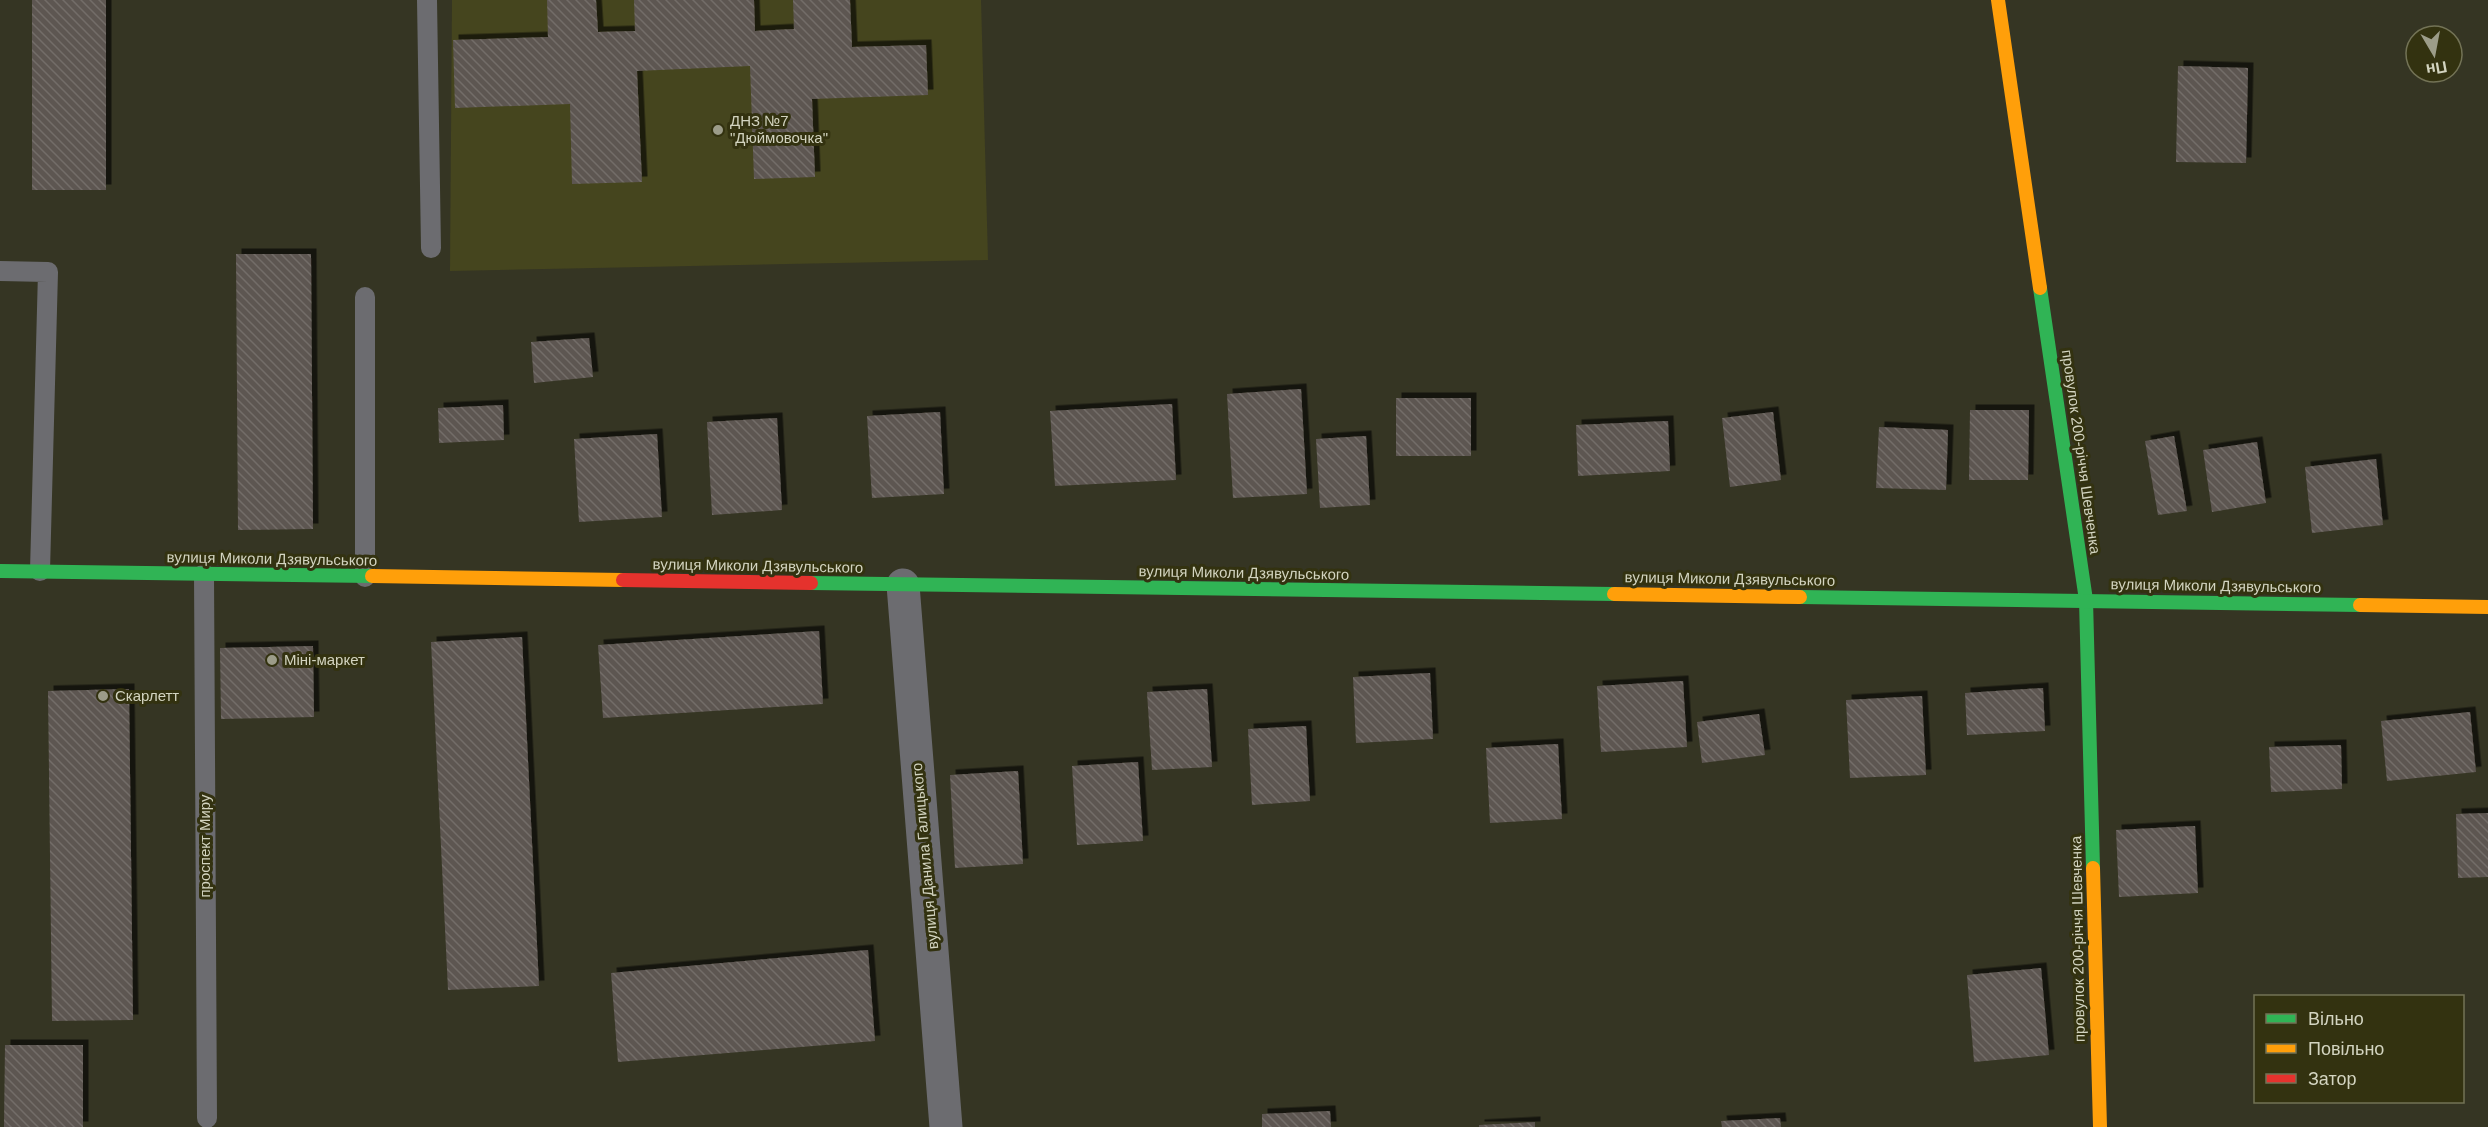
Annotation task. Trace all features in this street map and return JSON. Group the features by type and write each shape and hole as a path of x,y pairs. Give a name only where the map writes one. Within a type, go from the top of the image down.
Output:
{"street":[{"name":"провулок 200-річчя Шевченка","path":"1998,0 2086,600 2100,1127"},
{"name":"вулиця Миколи Дзявульського","path":"0,571 2488,607"},
{"name":"вулиця Данила Галицького","path":"903,585 946,1127"}],"lane":[{"path":"427,0 431,248"},
{"path":"0,271 48,272 40,571"},
{"path":"365,297 365,577"},
{"name":"проспект Миру","path":"204,574 207,1118"}],"shaded area":[{"name":"ДНЗ №7 \"Дюймовочка\"","path":"452,0 981,0 988,260 450,271"}],"building":[{"path":"32,0 106,0 106,190 32,190"},
{"path":"547,0 596,0 598,32 635,31 634,0 754,0 755,31 794,29 793,0 850,0 852,47 926,45 928,95 812,99 815,177 754,179 750,66 637,71 642,182 572,184 570,104 455,108 453,40 548,37"},
{"path":"2178,66 2248,68 2246,163 2176,162"},
{"path":"236,254 311,254 313,529 238,530"},
{"path":"589,338 593,377 534,383 531,342"},
{"path":"1301,389 1307,494 1233,498 1227,394"},
{"path":"1396,398 1471,398 1471,456 1396,456"},
{"path":"1172,404 1176,480 1055,486 1050,411"},
{"path":"503,405 504,440 439,443 438,408"},
{"path":"1970,410 2029,410 2028,480 1969,480"},
{"path":"940,412 944,494 872,498 867,416"},
{"path":"1773,412 1781,480 1730,487 1722,418"},
{"path":"777,418 782,510 712,515 707,422"},
{"path":"1668,421 1670,471 1578,476 1576,425"},
{"path":"1879,427 1948,430 1946,490 1876,488"},
{"path":"657,434 662,517 579,522 574,439"},
{"path":"1366,436 1370,505 1320,508 1316,439"},
{"path":"2174,436 2187,511 2158,515 2145,441"},
{"path":"2257,442 2266,503 2212,512 2203,450"},
{"path":"2376,459 2383,525 2312,533 2305,467"},
{"path":"819,631 823,704 603,718 598,645"},
{"path":"522,637 539,986 448,990 431,642"},
{"path":"313,646 314,717 221,719 220,648"},
{"path":"1430,673 1433,739 1356,743 1353,677"},
{"path":"1683,681 1687,747 1601,752 1597,686"},
{"path":"2043,688 2045,731 1967,735 1965,693"},
{"path":"129,689 133,1020 52,1021 48,691"},
{"path":"1207,689 1212,767 1152,770 1147,692"},
{"path":"1922,696 1926,775 1850,778 1846,700"},
{"path":"2470,712 2476,772 2387,781 2381,721"},
{"path":"1759,714 1765,755 1702,763 1697,722"},
{"path":"1306,726 1310,801 1252,805 1248,729"},
{"path":"1558,744 1562,819 1490,823 1486,748"},
{"path":"2341,745 2342,789 2271,792 2269,747"},
{"path":"1138,762 1143,841 1077,845 1072,766"},
{"path":"1018,771 1023,864 955,868 950,775"},
{"path":"2488,813 2488,877 2458,878 2456,814"},
{"path":"2195,826 2198,893 2119,897 2116,830"},
{"path":"868,950 875,1041 618,1062 611,973"},
{"path":"2041,968 2049,1055 1974,1062 1967,975"},
{"path":"5,1045 83,1045 83,1127 4,1127"},
{"path":"1330,1111 1331,1127 1262,1127 1262,1114"},
{"path":"1780,1118 1781,1127 1722,1127 1721,1121"},
{"path":"1535,1122 1535,1127 1479,1127 1479,1125"}],"traffic: fast":[{"path":"2040,288 2086,600 2093,868"},
{"path":"0,571 372,576"},
{"path":"811,583 1614,594"},
{"path":"1800,597 2360,605"}],"traffic: slow":[{"path":"1998,0 2040,288"},
{"path":"372,576 623,580"},
{"path":"1614,594 1800,597"},
{"path":"2360,605 2488,607"},
{"path":"2093,868 2100,1127"}],"traffic: jam":[{"path":"623,580 811,583"}],"place":[{"name":"ДНЗ №7 \"Дюймовочка\"","path":"718,130"},
{"name":"Міні-маркет","path":"272,660"},
{"name":"Скарлетт","path":"103,696"}]}
